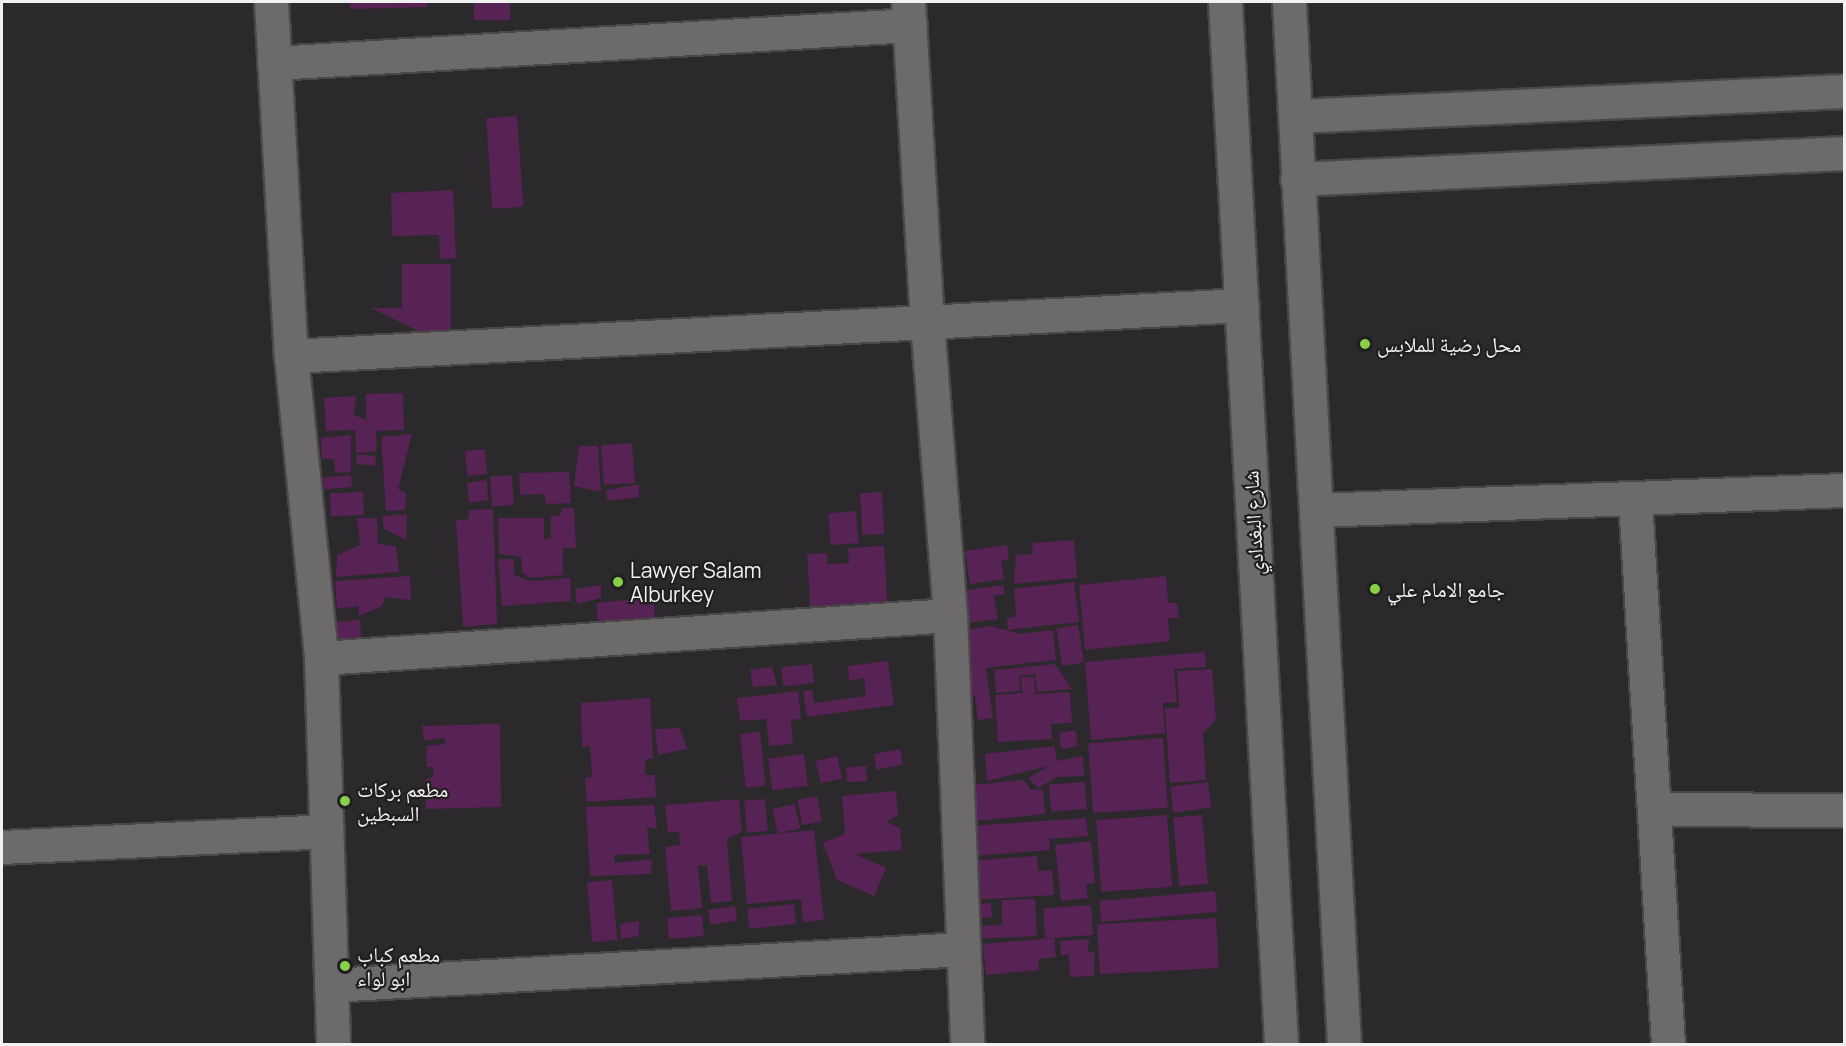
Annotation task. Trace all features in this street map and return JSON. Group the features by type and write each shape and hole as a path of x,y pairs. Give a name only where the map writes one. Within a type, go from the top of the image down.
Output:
{"street":[{"path":"271,2 291,356 321,658 333,1044"},
{"name":"شارع البغدادي","path":"1225,2 1281,1044"},
{"path":"1289,2 1344,1044"},
{"path":"274,63 909,14 927,322 951,615 967,1044"},
{"path":"1295,116 1845,90"},
{"path":"1297,179 1845,153"},
{"path":"291,356 1242,305"},
{"path":"1317,510 1635,500 1845,490"},
{"path":"1635,500 1668,1044"},
{"path":"321,658 951,615"},
{"path":"1654,809 1845,810"},
{"path":"2,847 326,831"},
{"path":"331,985 963,949"}],"building":[{"path":"350,2 427,2 427,7 350,9"},
{"path":"474,2 510,2 510,20 474,20"},
{"path":"517,116 523,207 492,209 486,118"},
{"path":"453,190 456,258 440,259 439,235 392,236 391,193"},
{"path":"402,264 451,264 451,337 430,337 371,308 402,308"},
{"path":"403,393 404,430 376,431 377,451 356,453 355,430 326,431 324,398 356,396 354,415 366,420 366,394"},
{"path":"412,434 398,489 406,493 405,510 386,511 381,437"},
{"path":"351,435 351,472 335,473 334,459 322,459 321,438"},
{"path":"632,443 635,483 604,485 601,445"},
{"path":"579,446 598,446 601,492 574,486"},
{"path":"485,449 487,474 467,476 465,451"},
{"path":"357,454 376,456 375,466 356,464"},
{"path":"569,472 571,503 546,504 544,494 520,495 519,473"},
{"path":"351,475 352,487 324,489 323,477"},
{"path":"512,475 514,505 492,506 490,477"},
{"path":"487,480 488,500 469,503 467,483"},
{"path":"639,484 639,497 607,501 606,490"},
{"path":"363,492 364,515 331,516 330,493"},
{"path":"882,492 884,534 862,535 860,493"},
{"path":"562,508 574,508 576,548 563,548 563,575 529,578 522,572 521,557 499,554 498,518 544,518 544,539 551,538 551,515 560,516"},
{"path":"493,509 497,624 463,627 456,520 469,519 469,510"},
{"path":"856,511 859,543 831,545 828,513"},
{"path":"407,514 406,540 384,529 382,516"},
{"path":"357,518 377,518 378,544 396,546 399,572 336,577 337,555 360,545"},
{"path":"1074,540 1077,578 1014,584 1016,555 1033,554 1032,543"},
{"path":"1007,545 1009,560 1001,561 1004,579 970,584 965,551"},
{"path":"884,546 888,613 811,618 807,554 827,553 827,564 849,563 848,548"},
{"path":"498,559 514,559 514,575 530,581 570,578 571,601 502,606"},
{"path":"410,576 411,600 385,597 382,606 359,616 358,606 337,609 335,581"},
{"path":"1166,576 1168,603 1177,603 1179,618 1168,618 1170,641 1085,650 1079,585"},
{"path":"1074,582 1079,622 1008,630 1007,618 1016,616 1014,589"},
{"path":"601,585 601,598 577,604 575,589"},
{"path":"1003,585 1005,594 994,596 998,619 967,623 962,591"},
{"path":"653,597 656,624 599,630 596,603"},
{"path":"360,620 362,641 335,643 333,622"},
{"path":"1078,625 1084,663 1062,666 1056,628"},
{"path":"991,626 1020,634 1053,630 1056,660 986,668 993,718 978,720 975,696 952,699 959,631"},
{"path":"1205,652 1206,667 1174,669 1177,702 1163,703 1165,733 1091,740 1085,662"},
{"path":"888,661 894,705 807,717 803,691 812,690 814,703 866,696 864,678 849,681 848,666"},
{"path":"812,664 814,683 783,686 781,667"},
{"path":"1055,664 1072,689 1037,692 1035,674 1019,676 1020,691 996,693 994,670"},
{"path":"772,667 777,685 753,687 750,670"},
{"path":"1212,669 1216,720 1203,733 1206,780 1170,783 1165,708 1179,707 1177,671"},
{"path":"1021,677 1034,677 1035,694 1070,692 1072,723 1051,724 1052,739 998,742 995,695 1022,693"},
{"path":"798,691 801,719 791,720 793,744 769,746 766,719 740,721 737,698"},
{"path":"650,698 653,758 645,760 645,775 655,775 656,797 587,802 585,778 592,777 590,746 582,747 581,703"},
{"path":"500,724 501,807 426,809 426,779 432,778 434,767 427,767 426,746 444,744 445,738 424,740 422,726"},
{"path":"680,728 687,749 658,755 655,729"},
{"path":"1075,730 1078,746 1061,749 1058,733"},
{"path":"760,732 766,786 746,788 740,734"},
{"path":"1163,738 1168,808 1093,813 1088,743"},
{"path":"1054,746 1057,761 1083,756 1084,776 1057,777 1038,788 1028,778 1049,766 987,781 985,754"},
{"path":"900,749 903,765 877,770 873,754"},
{"path":"804,754 808,786 772,790 768,758"},
{"path":"837,756 842,778 821,783 816,761"},
{"path":"866,766 867,781 847,782 846,767"},
{"path":"1024,780 1031,790 1043,789 1045,814 975,821 971,785"},
{"path":"1085,782 1087,809 1051,811 1049,785"},
{"path":"1208,782 1211,808 1173,812 1170,787"},
{"path":"896,791 898,815 886,822 900,828 902,850 855,854 886,868 874,896 837,880 823,843 845,834 842,796"},
{"path":"817,796 822,822 802,825 797,800"},
{"path":"739,799 742,832 727,839 732,901 711,903 707,865 698,866 702,908 671,911 665,847 680,845 679,832 668,833 665,805"},
{"path":"765,799 768,831 747,833 744,801"},
{"path":"795,804 800,828 778,833 773,809"},
{"path":"654,805 657,829 647,827 650,854 614,855 615,863 652,859 651,874 590,876 586,807"},
{"path":"1167,815 1172,887 1101,892 1096,820"},
{"path":"1202,815 1208,884 1179,886 1173,818"},
{"path":"1086,818 1088,836 1049,839 1050,850 971,856 969,826"},
{"path":"814,830 824,920 803,922 801,899 747,904 741,837"},
{"path":"1091,841 1095,883 1086,884 1088,898 1061,901 1055,845"},
{"path":"1037,856 1038,871 1052,870 1054,895 970,900 967,861"},
{"path":"612,880 617,940 592,942 587,882"},
{"path":"1215,891 1217,912 1101,922 1099,901"},
{"path":"1035,899 1037,936 972,939 972,926 1002,925 1002,900"},
{"path":"991,903 992,917 969,919 968,905"},
{"path":"794,904 796,924 749,929 747,909"},
{"path":"1091,905 1093,935 1045,938 1043,908"},
{"path":"735,906 737,921 710,925 708,910"},
{"path":"702,915 704,936 669,939 667,918"},
{"path":"1216,918 1219,968 1100,974 1097,924"},
{"path":"639,921 639,936 621,939 620,924"},
{"path":"1054,938 1056,957 1038,959 1039,970 986,975 983,944"},
{"path":"1090,939 1087,952 1095,952 1094,976 1070,977 1069,955 1061,955 1060,941"}],"place":[{"name":"محل رضية للملابس","path":"1365,344"},
{"name":"Lawyer Salam Alburkey","path":"618,582"},
{"name":"جامع الامام علي","path":"1375,589"},
{"name":"مطعم بركات السبطين","path":"345,801"},
{"name":"مطعم كباب ابو لواء","path":"345,966"}]}
